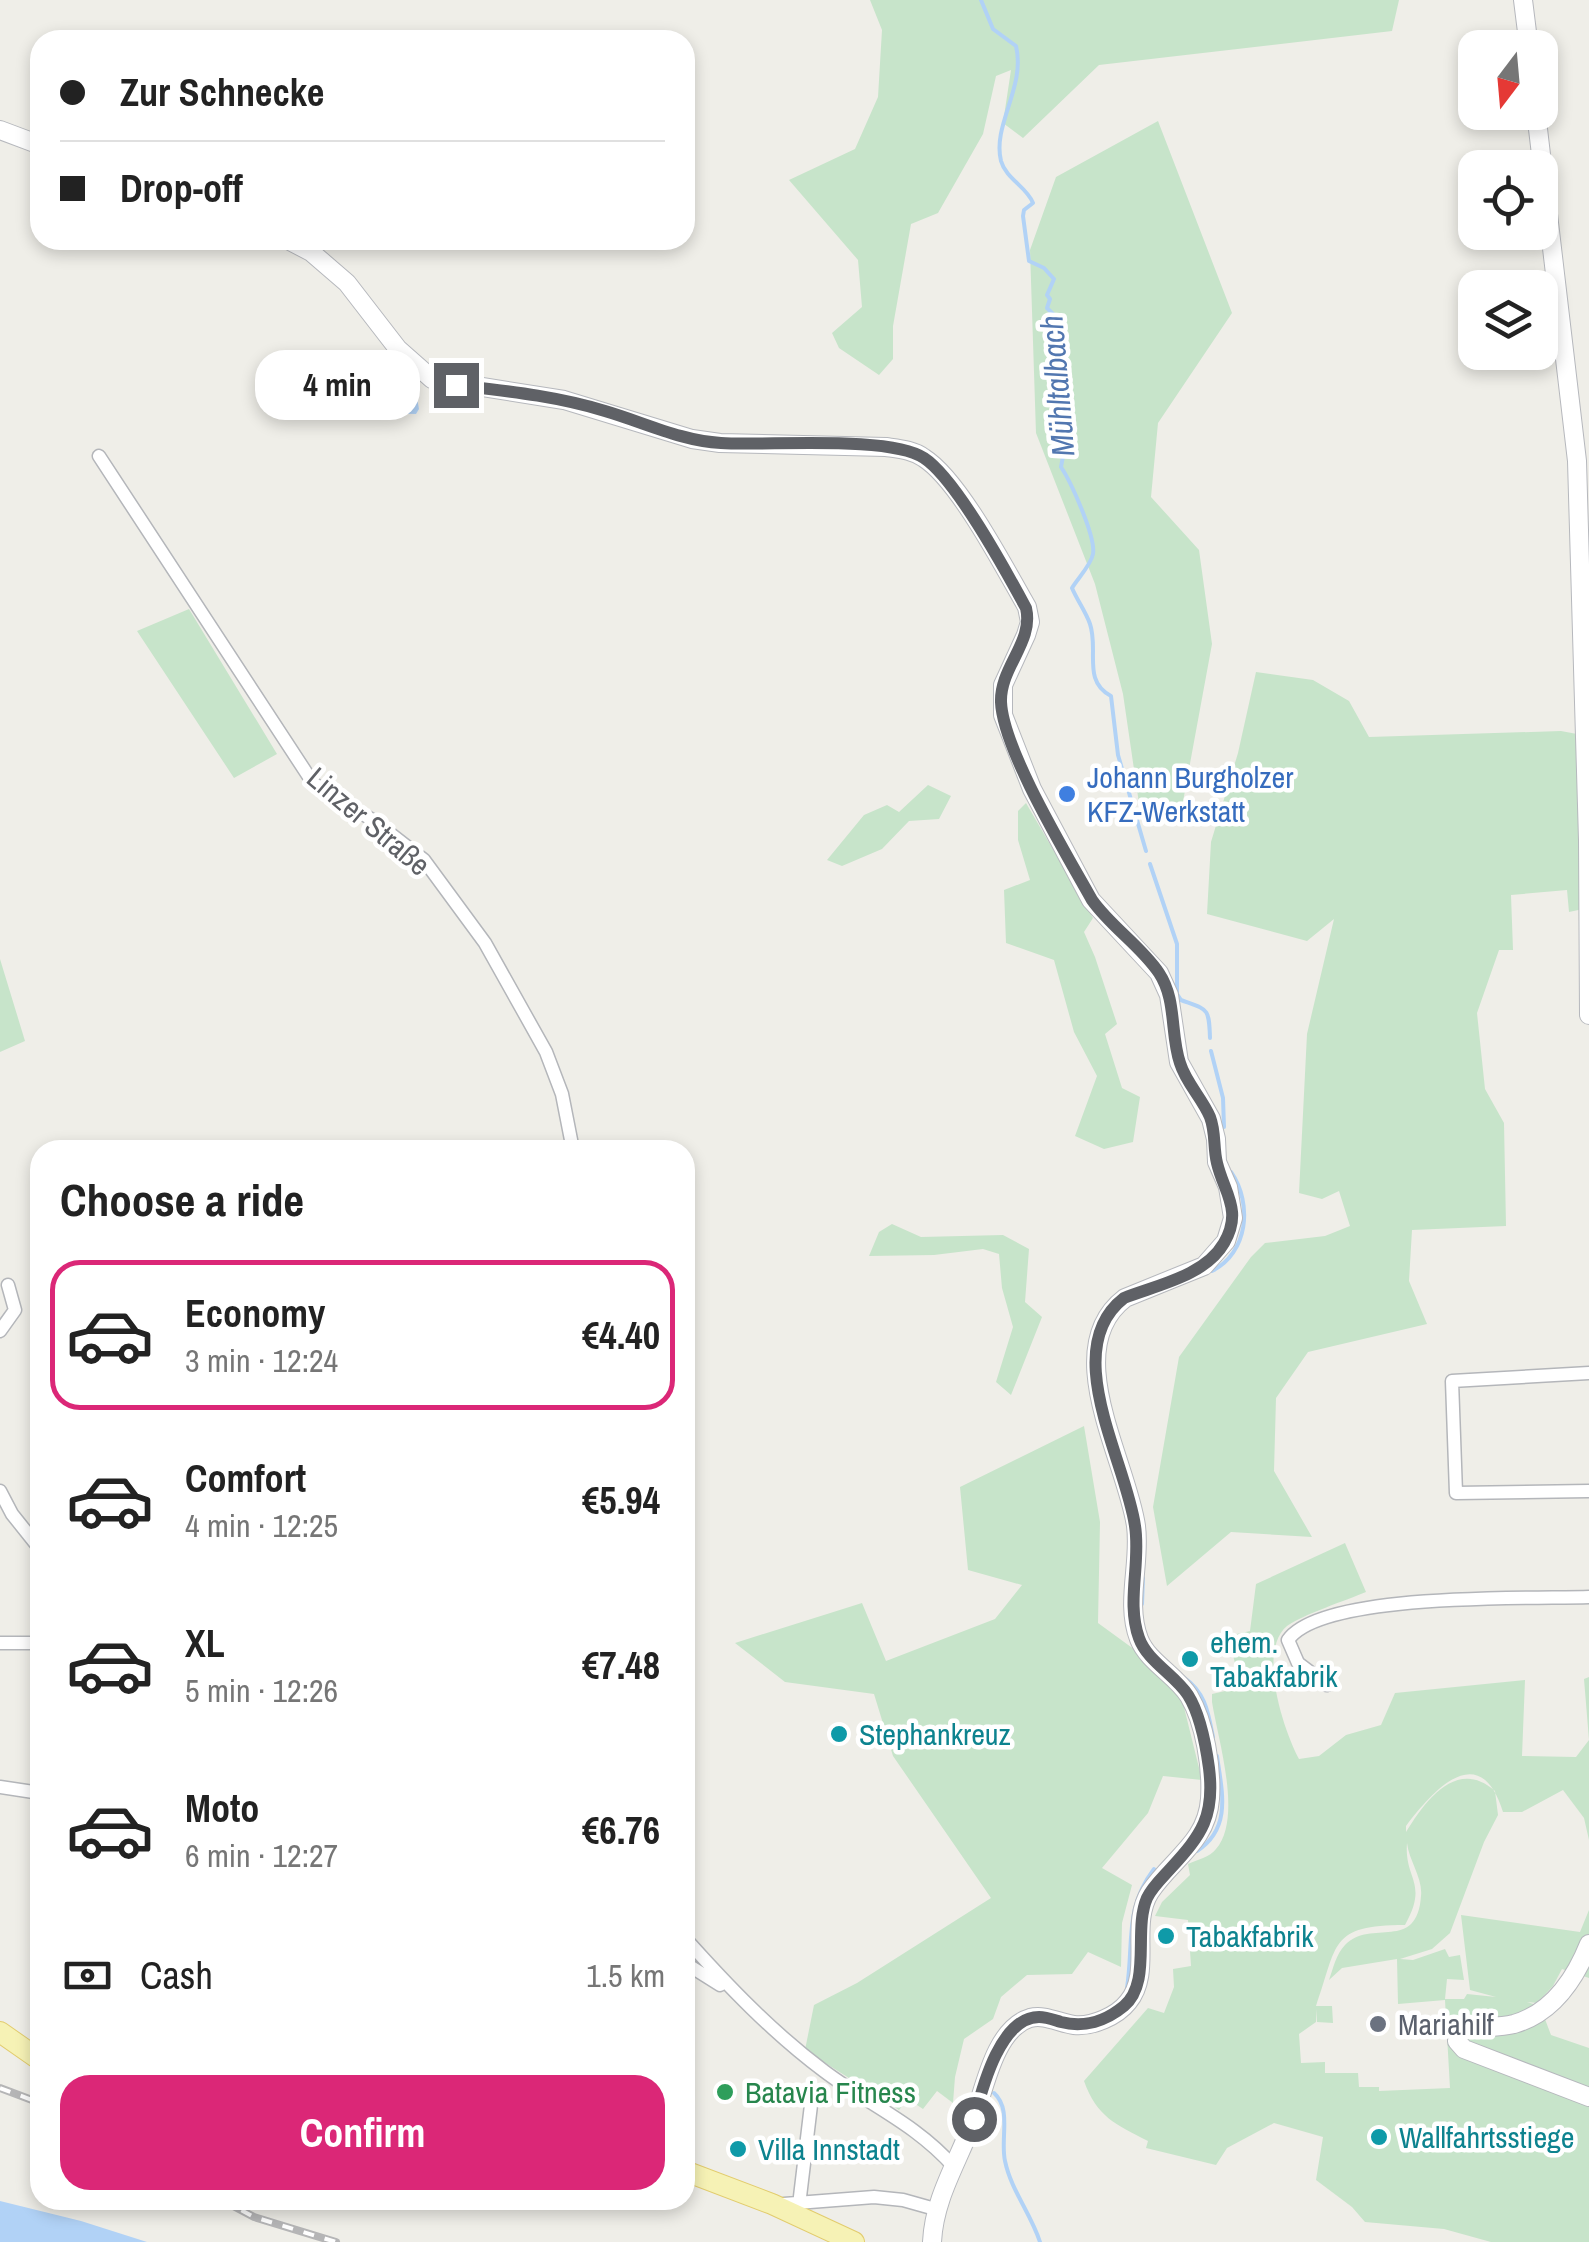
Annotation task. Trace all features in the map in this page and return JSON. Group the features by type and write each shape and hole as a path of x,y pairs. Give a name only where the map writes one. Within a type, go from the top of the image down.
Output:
{"main road":[{"path":"0,2032 30,2053"},
{"path":"695,2175 772,2204 854,2242"}],"street":[{"path":"1524,0 1526,30"},
{"path":"0,130 30,141"},
{"path":"1538,130 1583,456 1589,1015"},
{"path":"307,250 347,282 398,349 432,379 564,400 692,439 886,446 924,457 962,503 1026,608 1030,622 1008,668 1001,700 1022,767 1092,900 1160,974 1169,995 1179,1062 1210,1119 1217,1162 1228,1187 1232,1218 1226,1241 1204,1266 1124,1298 1114,1306 1102,1329 1095,1364 1103,1411 1136,1526 1133,1610 1140,1642 1188,1696 1209,1766 1207,1822 1197,1840 1149,1894 1142,1914 1139,1971 1128,2003 1094,2023 1078,2026 1034,2017 1016,2027 999,2050 935,2209 932,2242"},
{"name":"Linzer Straße","path":"99,456 313,783 374,821 424,860 484,943 546,1052 562,1094 571,1140"},
{"path":"0,1331 15,1310 8,1285"},
{"path":"1589,1373 1452,1381 1456,1493 1589,1491"},
{"path":"0,1492 30,1536"},
{"path":"1327,1686 1298,1663 1288,1640 1294,1631 1322,1616 1380,1606 1589,1596"},
{"path":"0,1643 30,1642"},
{"path":"0,1786 30,1792"},
{"path":"1589,1944 1558,1997 1539,2013 1517,2023 1466,2028 1460,2031 1457,2041 1482,2057 1589,2097"},
{"path":"695,1949 735,1994 826,2073 931,2141 954,2166"},
{"path":"695,1969 735,1994"},
{"path":"800,2205 810,2105"},
{"path":"772,2204 874,2197 935,2209"}],"green space":[{"path":"870,0 1399,0 1392,31 1099,65 1023,138 1003,123 1011,70 996,76 983,134 938,213 911,224 893,326 893,359 879,375 839,348 832,333 862,307 858,260 789,180 855,149 878,97 882,30"},
{"path":"1158,121 1232,313 1158,423 1151,497 1199,550 1212,644 1182,807 1141,817 1123,694 1095,584 1036,433 1030,250 1056,177"},
{"path":"189,609 277,754 234,778 137,631"},
{"path":"1256,672 1313,680 1349,701 1369,737 1561,731 1577,734 1583,909 1569,912 1567,890 1511,895 1513,950 1499,950 1477,1013 1485,1089 1504,1123 1506,1226 1412,1230 1409,1281 1427,1324 1308,1352 1276,1398 1274,1471 1312,1537 1231,1532 1167,1586 1153,1507 1179,1357 1265,1243 1325,1236 1350,1226 1339,1191 1322,1199 1299,1193 1307,1034 1334,919 1307,941 1207,914 1211,842 1238,753"},
{"path":"928,785 951,796 939,819 909,821 882,849 842,866 827,860 864,815 887,805 899,812"},
{"path":"1026,803 1093,918 1084,932 1117,1024 1105,1034 1122,1088 1140,1097 1133,1142 1104,1149 1075,1136 1097,1076 1074,1032 1054,960 1006,943 1004,890 1030,880 1018,840 1018,811"},
{"path":"0,959 25,1041 0,1052"},
{"path":"892,1224 921,1237 1003,1235 1029,1249 1025,1302 1042,1317 1011,1395 996,1382 1013,1327 1002,1288 999,1254 983,1249 869,1256 879,1232"},
{"path":"1084,1426 1100,1522 1098,1623 1168,1674 1181,1695 1202,1780 1163,1776 1148,1813 1102,1868 1132,1885 1122,1923 1121,1967 1088,1952 1072,1974 1027,1975 1001,1997 993,2019 964,2039 953,2103 937,2091 923,2109 908,2099 899,2110 805,2050 814,2005 857,1983 991,1898 893,1756 874,1694 785,1682 735,1643 862,1603 886,1661 995,1619 1022,1585 968,1570 960,1487"},
{"path":"1345,1543 1366,1592 1287,1626 1274,1653 1276,1691 1299,1759 1319,1756 1346,1735 1381,1725 1395,1693 1525,1680 1522,1756 1576,1757 1589,1740 1589,1840 1584,1818 1563,1790 1522,1812 1503,1812 1495,1795 1498,1815 1450,1933 1432,1949 1400,1959 1413,1960 1445,1949 1449,1957 1460,1955 1464,1980 1447,1979 1445,1999 1464,1999 1467,1994 1496,1997 1470,1990 1461,1915 1580,1932 1589,1910 1589,1978 1562,1969 1537,2003 1527,2002 1540,2006 1551,2035 1589,2048 1589,2242 1491,2242 1444,2229 1365,2222 1316,2180 1323,2137 1274,2123 1227,2148 1216,2165 1146,2148 1148,2141 1108,2118 1089,2093 1084,2081 1148,2008 1164,2013 1174,1987 1173,1969 1191,1966 1188,1920 1155,1916 1162,1902 1190,1875 1188,1864 1213,1852 1224,1835 1228,1799 1212,1694 1234,1689 1236,1667 1228,1636 1250,1631 1256,1584","holes":["1470,1774 1482,1778 1493,1790 1468,1779 1455,1781 1433,1795 1456,1777","1432,1796 1406,1832 1406,1826","1407,1843 1421,1896 1411,1924 1391,1932 1356,1937 1337,1957 1329,1980 1342,1968 1397,1959 1398,2004 1445,2000 1450,2088 1379,2091 1379,2087 1359,2087 1358,2073 1325,2073 1325,2062 1301,2063 1299,2034 1316,2022 1316,2009 1317,2022 1333,2023 1332,2006 1316,2006 1340,1942 1362,1929 1405,1925 1412,1911 1415,1890 1407,1855"]},
{"path":"1589,1677 1589,1740 1584,1679"}],"water":[{"path":"400,381 414,381 419,409 416,414 384,413 391,390"},
{"path":"0,2201 147,2242 0,2242"}],"waterway":[{"name":"Mühltalbach","path":"981,0 993,29 1016,46 1017,76 1001,134 1001,161 1033,203 1023,216 1029,261 1044,268 1054,279 1047,295 1047,308 1055,316 1050,351 1053,418 1064,451 1061,467 1082,510 1093,546 1090,563 1072,588 1090,624 1097,682 1111,696 1118,755 1146,851"},
{"name":"Mühltalbach","path":"1150,864 1177,944 1177,994 1181,1000 1205,1011 1210,1038"},
{"name":"Mühltalbach","path":"1211,1051 1223,1098 1224,1127"},
{"name":"Mühltalbach","path":"1212,1271 1233,1252 1243,1227 1242,1198 1231,1172"},
{"name":"Mühltalbach","path":"1142,1604 1143,1578"},
{"name":"Mühltalbach","path":"1183,1677 1201,1696 1213,1737"},
{"name":"Mühltalbach","path":"1197,1851 1216,1832 1220,1820 1222,1796 1217,1756"},
{"name":"Mühltalbach","path":"1127,1988 1134,1912 1154,1869"},
{"path":"994,2093 1003,2107 1008,2172 1040,2242"}],"railway":[{"path":"0,2088 30,2099"},
{"path":"241,2210 336,2242"}],"place":[{"name":"Johann Burgholzer KFZ-Werkstatt","path":"1067,794"},
{"name":"ehem. Tabakfabrik","path":"1190,1659"},
{"name":"Stephankreuz","path":"839,1734"},
{"name":"Tabakfabrik","path":"1166,1936"},
{"name":"Mariahilf","path":"1378,2024"},
{"name":"Batavia Fitness","path":"725,2092"},
{"name":"Wallfahrtsstiege","path":"1379,2137"},
{"name":"Villa Innstadt","path":"738,2149"}],"route":[{"path":"456,385 564,400 692,439 720,443 886,446 924,457 936,468 1026,608 1030,622 1008,668 1001,700 1022,767 1092,900 1160,974 1169,995 1179,1062 1202,1102 1216,1139 1217,1162 1228,1187 1232,1218 1226,1241 1204,1266 1124,1298 1114,1306 1102,1329 1095,1364 1099,1396 1136,1526 1133,1610 1140,1642 1188,1696 1200,1726 1209,1766 1207,1822 1197,1840 1149,1894 1142,1914 1139,1971 1128,2003 1094,2023 1078,2026 1048,2018 1024,2020 1004,2041 994,2059 974,2119"}]}
